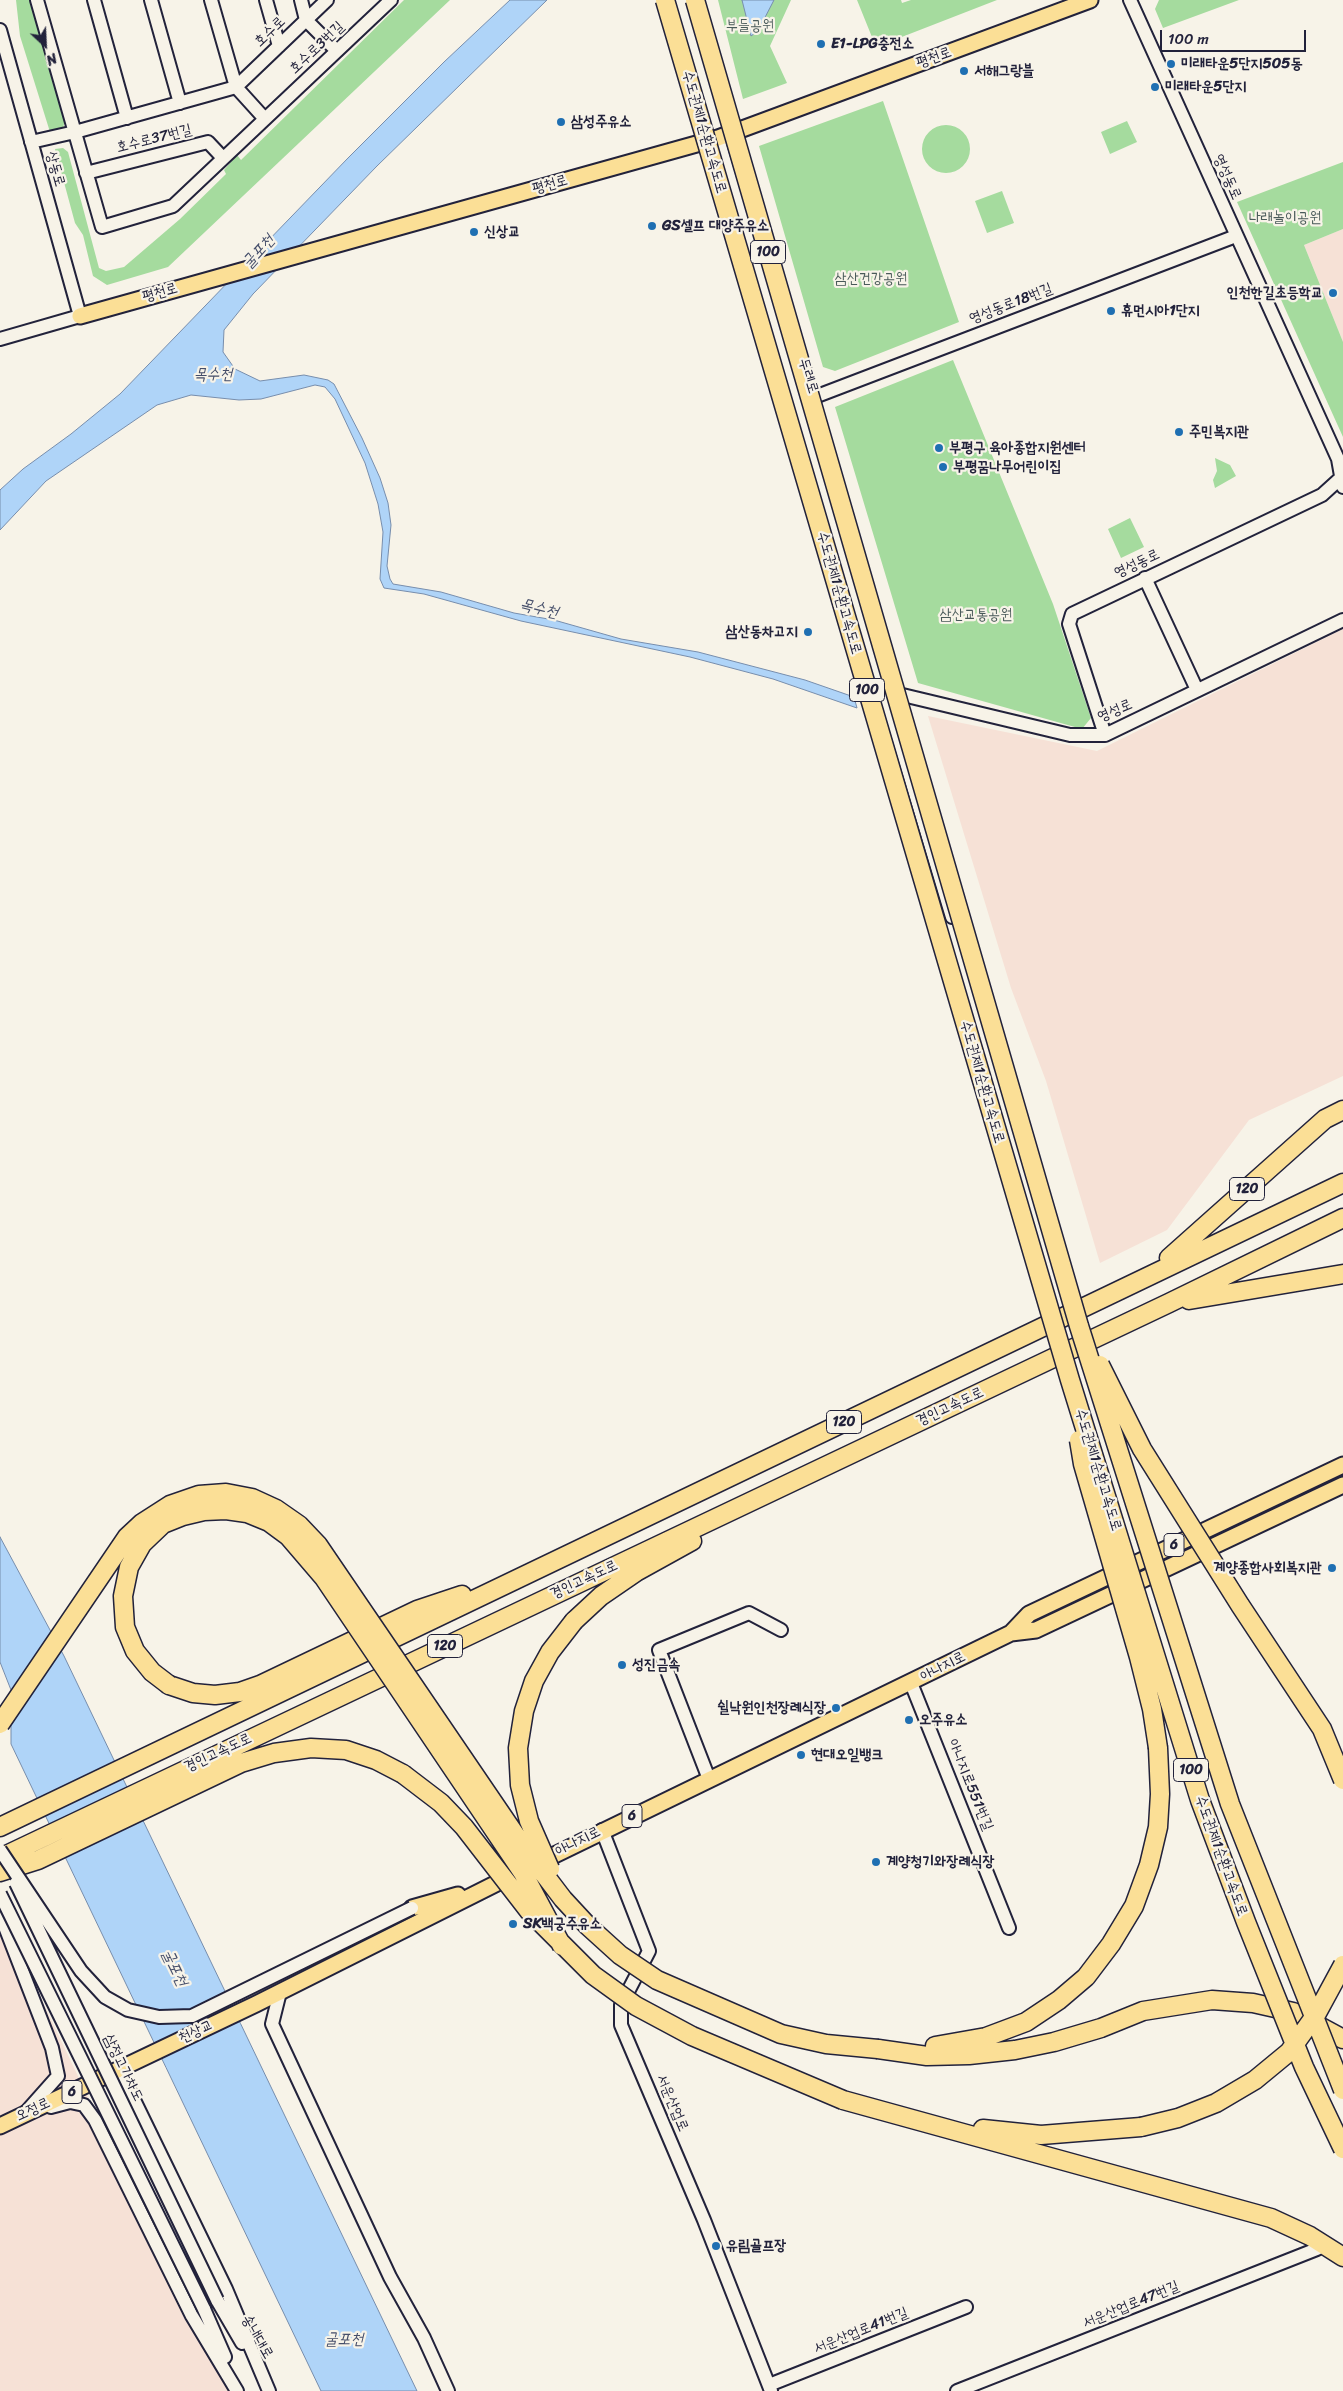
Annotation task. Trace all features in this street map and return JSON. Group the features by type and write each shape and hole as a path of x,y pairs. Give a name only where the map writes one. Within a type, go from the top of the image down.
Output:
{"highway":[{"name":"수도권제1순환고속도로","path":"665,0 1070,1380 1200,1800 1304,2067 1343,2149"},
{"name":"수도권제1순환고속도로","path":"695,0 1079,1326 1230,1804 1343,2090"},
{"name":"경인고속도로","path":"1154,1272 1325,1119 1343,1110"},
{"name":"경인고속도로","path":"0,1827 1343,1183"},
{"name":"경인고속도로","path":"0,1858 148,1786 1169,1303 1343,1218"},
{"name":"경인고속도로","path":"1169,1303 1343,1274"},
{"path":"1079,1326 1142,1449 1240,1605 1322,1729 1343,1780"},
{"path":"878,2049 945,2046 986,2038 1026,2022 1059,2000 1086,1977 1112,1944 1134,1906 1149,1865 1158,1827 1160,1794 1158,1748 1152,1709 1083,1464 1070,1380"},
{"path":"0,1724 127,1537 142,1523 170,1505 199,1495 226,1493 252,1498 276,1509 299,1525 318,1545 525,1849 563,1899 588,1926 620,1955 657,1980 781,2034 826,2044 927,2056 969,2055 1015,2050 1054,2042 1091,2031 1143,2011 1212,2000 1253,2002 1293,2012 1343,2039"},
{"path":"563,1899 529,1821 520,1785 518,1748 524,1711 534,1681 550,1652 574,1622 601,1596 636,1572 686,1545 742,1506"},
{"path":"534,1571 417,1610 260,1685 240,1692 193,1693 169,1686 152,1672 135,1651 125,1627 123,1596 129,1567 142,1544 163,1524 204,1510 240,1512 269,1522 288,1536 324,1578 522,1873 562,1946"},
{"path":"0,1872 38,1860 241,1763 274,1753 311,1748 346,1750 376,1760 403,1774 441,1803 464,1827 529,1911 593,1975 644,2010 692,2036 843,2100 1271,2218 1310,2236 1343,2256"},
{"path":"843,2100 986,2129 1041,2135 1142,2128 1178,2118 1216,2103 1255,2080 1289,2052 1317,2013 1343,1965"}],"main road":[{"name":"평천로","path":"80,316 718,138 1090,0"},
{"name":"아나지로","path":"256,2004 602,1830 1010,1633 1029,1614 1343,1465"},
{"name":"아나지로","path":"1010,1633 1036,1630 1343,1485"},
{"path":"412,1908 491,1886"},
{"name":"천상교","path":"119,2069 256,2004"},
{"name":"오정로","path":"0,2126 119,2069"}],"street":[{"path":"37,0 102,227 173,206 265,119 236,87 211,0"},
{"path":"94,0 127,118"},
{"path":"151,0 180,103"},
{"path":"266,0 279,46"},
{"path":"301,0 306,20 337,51"},
{"name":"호수로","path":"31,142 75,132 236,87 327,0"},
{"name":"호수로3번길","path":"265,119 391,0"},
{"name":"영성동로","path":"1105,735 1069,624 1072,614 1078,609 1322,495 1342,480 1338,459 1130,0"},
{"name":"상동로","path":"0,30 80,316"},
{"name":"두레로","path":"718,138 960,945"},
{"name":"호수로37번길","path":"86,173 208,142 223,158"},
{"name":"영성동로18번길","path":"799,403 1236,236"},
{"name":"평천로","path":"0,339 80,316"},
{"path":"1145,578 1197,690"},
{"name":"영성로","path":"883,690 1070,735 1105,735 1343,620"},
{"path":"709,1779 659,1650 749,1613 781,1630"},
{"name":"아나지로551번길","path":"911,1682 1009,1928"},
{"name":"서운산업로","path":"602,1830 649,1951 621,2005 621,2024 704,2220 770,2388"},
{"path":"0,1850 81,1971 105,1997 128,2010 159,2017 192,2016 412,1908"},
{"name":"삼정고가차도","path":"0,1850 217,2300"},
{"path":"0,1894 204,2309 238,2391"},
{"path":"0,1914 52,2048 58,2076 24,2114"},
{"path":"280,1992 272,2024 390,2277 424,2338 448,2391"},
{"path":"119,2069 226,2289 269,2391"},
{"path":"24,2114 70,2102 84,2105 95,2120 192,2316 238,2391"},
{"name":"서운산업로47번길","path":"957,2391 1317,2249"},
{"name":"송내대로","path":"217,2300 269,2391"},
{"name":"서운산업로41번길","path":"770,2388 966,2307"}],"shaded area":[{"name":"인천한길초등학교","path":"1343,229 1343,342 1304,245"},
{"path":"1343,629 1343,1076 1249,1120 1167,1230 1100,1263 1046,1081 1011,988 928,716 1097,751"},
{"path":"0,1912 192,2316 237,2391 0,2391"}],"green space":[{"path":"16,0 31,0 65,120 63,128 50,132 20,36"},
{"path":"404,0 450,0 168,267 107,285 93,276 83,235 75,223 55,149 63,148 68,152 99,268 106,271 124,267 180,219 226,174 224,170 237,155 241,160"},
{"name":"부들공원","path":"718,0 791,0 770,46 787,83 743,99"},
{"path":"857,0 901,0 902,3 911,0 997,0 876,47"},
{"path":"1159,0 1239,0 1163,28 1155,9"},
{"name":"삼산건강공원","path":"883,101 959,322 835,371 823,367 759,146"},
{"path":"1127,121 1137,142 1110,154 1101,132"},
{"path":"941,125 951,125 963,132 970,144 970,154 963,166 951,173 941,173 933,169 926,162 922,154 922,144 926,136 933,129"},
{"name":"나래놀이공원","path":"1343,162 1343,229 1304,245 1343,342 1343,437 1237,202"},
{"path":"1002,191 1014,223 987,233 975,201"},
{"name":"삼산교통공원","path":"953,360 1053,604 1091,718 1082,729 918,683 835,407"},
{"path":"1215,458 1230,465 1236,476 1215,488 1213,480 1217,471"},
{"path":"1130,518 1144,547 1121,558 1108,529"}],"water":[{"name":"굴포천","path":"510,0 547,0 377,166 253,294 224,330 223,352 235,369 260,381 304,375 328,380 334,384 362,438 380,478 388,503 391,525 387,566 393,584 441,592 514,613 554,620 621,639 698,652 805,680 854,697 857,708 773,679 690,657 521,621 424,594 384,588 380,579 383,532 378,504 365,463 335,399 325,387 315,385 261,399 239,400 191,395 157,405 46,481 0,530 0,490 23,469 71,434 120,394 348,158 444,62"},
{"path":"742,0 774,0 758,31 751,36"},
{"name":"굴포천","path":"0,1537 64,1656 417,2391 321,2391 11,1744 11,1690 0,1662"}],"place":[{"name":"E1-LPG충전소","path":"821,44"},
{"name":"미래타운5단지505동","path":"1171,64"},
{"name":"서해그랑블","path":"964,71"},
{"name":"미래타운5단지","path":"1155,87"},
{"name":"삼성주유소","path":"561,122"},
{"name":"GS셀프 대양주유소","path":"652,226"},
{"name":"신상교","path":"474,232"},
{"name":"인천한길초등학교","path":"1333,293"},
{"name":"휴먼시아1단지","path":"1111,311"},
{"name":"주민복지관","path":"1179,432"},
{"name":"부평구 육아종합지원센터","path":"939,448"},
{"name":"부평꿈나무어린이집","path":"943,467"},
{"name":"삼산동차고지","path":"808,632"},
{"name":"계양종합사회복지관","path":"1332,1568"},
{"name":"성진금속","path":"622,1665"},
{"name":"쉴낙원인천장례식장","path":"836,1708"},
{"name":"오주유소","path":"909,1720"},
{"name":"현대오일뱅크","path":"801,1755"},
{"name":"계양청기와장례식장","path":"876,1862"},
{"name":"SK백궁주유소","path":"513,1924"},
{"name":"유림골프장","path":"716,2246"}],"water label":[{"name":"목수천","path":"213,375"},
{"name":"목수천","path":"539,609"}]}
